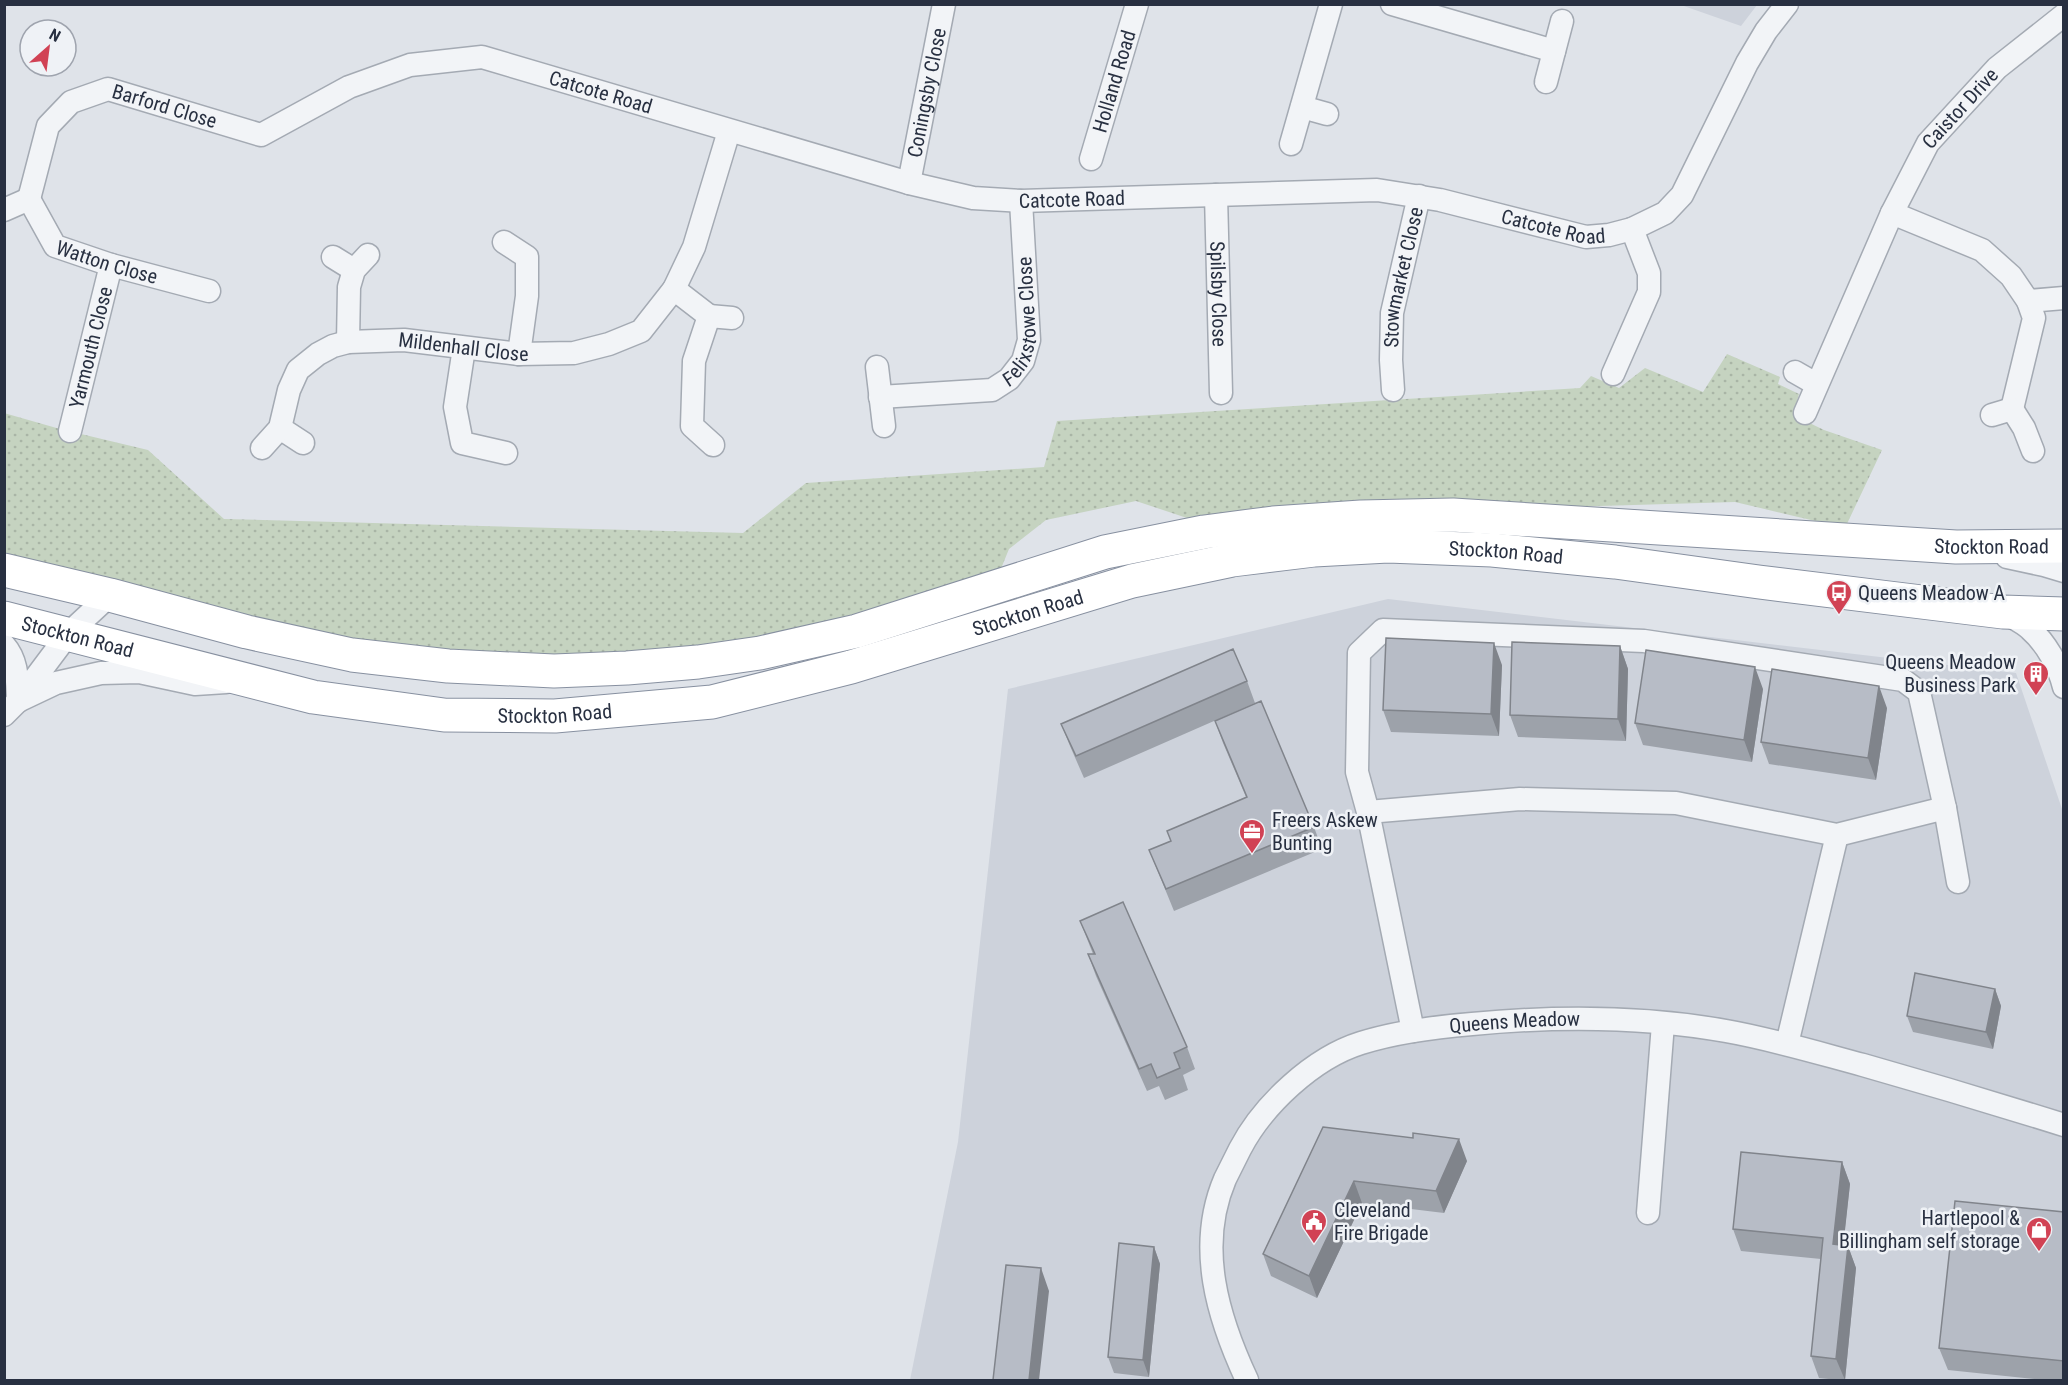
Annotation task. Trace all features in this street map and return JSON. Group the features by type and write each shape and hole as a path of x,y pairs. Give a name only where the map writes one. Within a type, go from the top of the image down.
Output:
{"highway":[{"name":"Stockton Road","path":"4,570 110,595 247,632 352,655 448,666 554,671 698,662 760,653 857,631 1105,552 1204,532 1273,523 1361,517 1453,515 1956,547 2064,546"},
{"name":"Stockton Road","path":"4,618 313,697 444,715 555,716 712,702 851,667 1132,580 1232,560 1314,550 1388,546 1492,550 1615,562 2003,612 2064,614"}],"street":[{"name":"Holland Road","path":"1091,159 1137,4"},
{"path":"1291,144 1331,4"},
{"path":"1392,4 1554,51"},
{"name":"Catcote Road","path":"261,135 349,87 410,65 482,57 909,183 974,198 1021,201 1377,190 1419,196 1586,237 1610,235 1632,229 1665,213 1682,195 1747,63 1786,4"},
{"name":"Coningsby Close","path":"909,183 940,5"},
{"path":"1546,82 1562,21"},
{"name":"Caistor Drive","path":"1805,413 1892,213 1928,143 1997,68 2060,25"},
{"name":"Barford Close","path":"29,199 48,126 70,102 108,88 261,135"},
{"path":"1302,107 1327,114"},
{"name":"Mildenhall Close","path":"262,448 280,428 289,390 298,370 318,354 333,346 348,342 404,340 519,354 574,353 609,344 641,331 674,289 694,247 729,131"},
{"name":"Spilsby Close","path":"1216,195 1221,393"},
{"name":"Stowmarket Close","path":"1393,390 1399,361 1392,313 1419,196"},
{"path":"4,210 29,199"},
{"name":"Watton Close","path":"29,199 55,246 111,265 209,291"},
{"name":"Felixstowe Close","path":"880,397 992,390 1009,379 1023,361 1029,340 1021,201"},
{"path":"1892,213 1982,250 2012,276 2028,301 2034,318 2002,412 2024,428 2033,451"},
{"path":"1613,374 1649,292 1648,273 1632,229"},
{"path":"504,243 535,254 519,354"},
{"path":"333,257 361,262 349,287 348,342"},
{"name":"Yarmouth Close","path":"70,431 111,265"},
{"path":"674,289 709,316 732,318"},
{"path":"2028,301 2064,298"},
{"path":"709,316 694,361 685,433 714,445"},
{"path":"464,348 455,407 462,443 506,453"},
{"path":"877,367 884,426"},
{"path":"1795,372 1816,384"},
{"path":"280,428 303,443"},
{"path":"1956,547 2064,571"},
{"path":"11,708 69,633 110,595"},
{"path":"2003,612 2029,628 2043,644 2051,655 2064,687"},
{"path":"1413,1031 1368,812 1357,772 1359,653 1383,630 1644,641 1903,680 1919,692 1945,808 1958,882"},
{"path":"4,645 12,654 16,672 11,708"},
{"path":"11,708 56,683 101,673 139,672 195,684 245,681"},
{"path":"1368,812 1520,799 1676,803 1837,835 1945,808"},
{"path":"1787,1044 1837,835"},
{"name":"Queens Meadow","path":"1247,1380 1220,1312 1211,1271 1214,1223 1224,1180 1247,1136 1266,1109 1316,1065 1359,1043 1413,1031 1515,1020 1562,1019 1663,1023 1724,1031 1787,1044 1971,1095 2064,1125"},
{"path":"1648,1213 1663,1023"}],"shaded area":[{"path":"1681,5 1757,5 1741,26"},
{"name":"Queens Meadow Business Park","path":"1388,599 2016,673 2063,812 2063,1380 910,1380 958,1142 1008,689"}],"green space":[{"path":"1727,354 1780,377 1778,384 1799,394 1793,415 1824,430 1882,450 1845,528 1735,502 1187,518 1136,501 1046,520 1009,549 998,576 817,627 673,654 532,659 316,637 5,554 4,413 148,450 224,519 743,533 806,483 1044,467 1057,421 1580,388 1591,376 1619,388 1645,368 1703,392"}],"building":[{"path":"1386,638 1494,643 1491,714 1383,710"},
{"path":"1512,642 1620,646 1618,719 1510,715"},
{"path":"1233,649 1247,681 1076,756 1061,724"},
{"path":"1646,650 1755,667 1744,740 1635,723"},
{"path":"1772,669 1879,686 1868,758 1761,742"},
{"path":"1261,701 1314,827 1166,889 1149,850 1171,841 1167,831 1247,797 1215,721"},
{"path":"1123,902 1187,1047 1174,1053 1180,1068 1157,1078 1151,1064 1139,1069 1088,954 1095,954 1080,921"},
{"path":"1915,973 1995,989 1986,1032 1907,1016"},
{"path":"1323,1127 1413,1138 1413,1133 1459,1139 1436,1191 1354,1181 1309,1276 1263,1254"},
{"path":"1741,1152 1842,1162 1833,1244 1848,1246 1836,1359 1811,1356 1823,1238 1733,1229"},
{"path":"1955,1201 2064,1212 2064,1361 1939,1348"},
{"path":"1119,1243 1154,1247 1143,1360 1108,1357"},
{"path":"1006,1265 1041,1268 1029,1380 993,1380"}],"place":[{"name":"Queens Meadow A","path":"1839,616"},
{"name":"Queens Meadow Business Park","path":"2036,697"},
{"name":"Freers Askew Bunting","path":"1252,855"},
{"name":"Cleveland Fire Brigade","path":"1314,1245"},
{"name":"Hartlepool & Billingham self storage","path":"2039,1253"}]}
